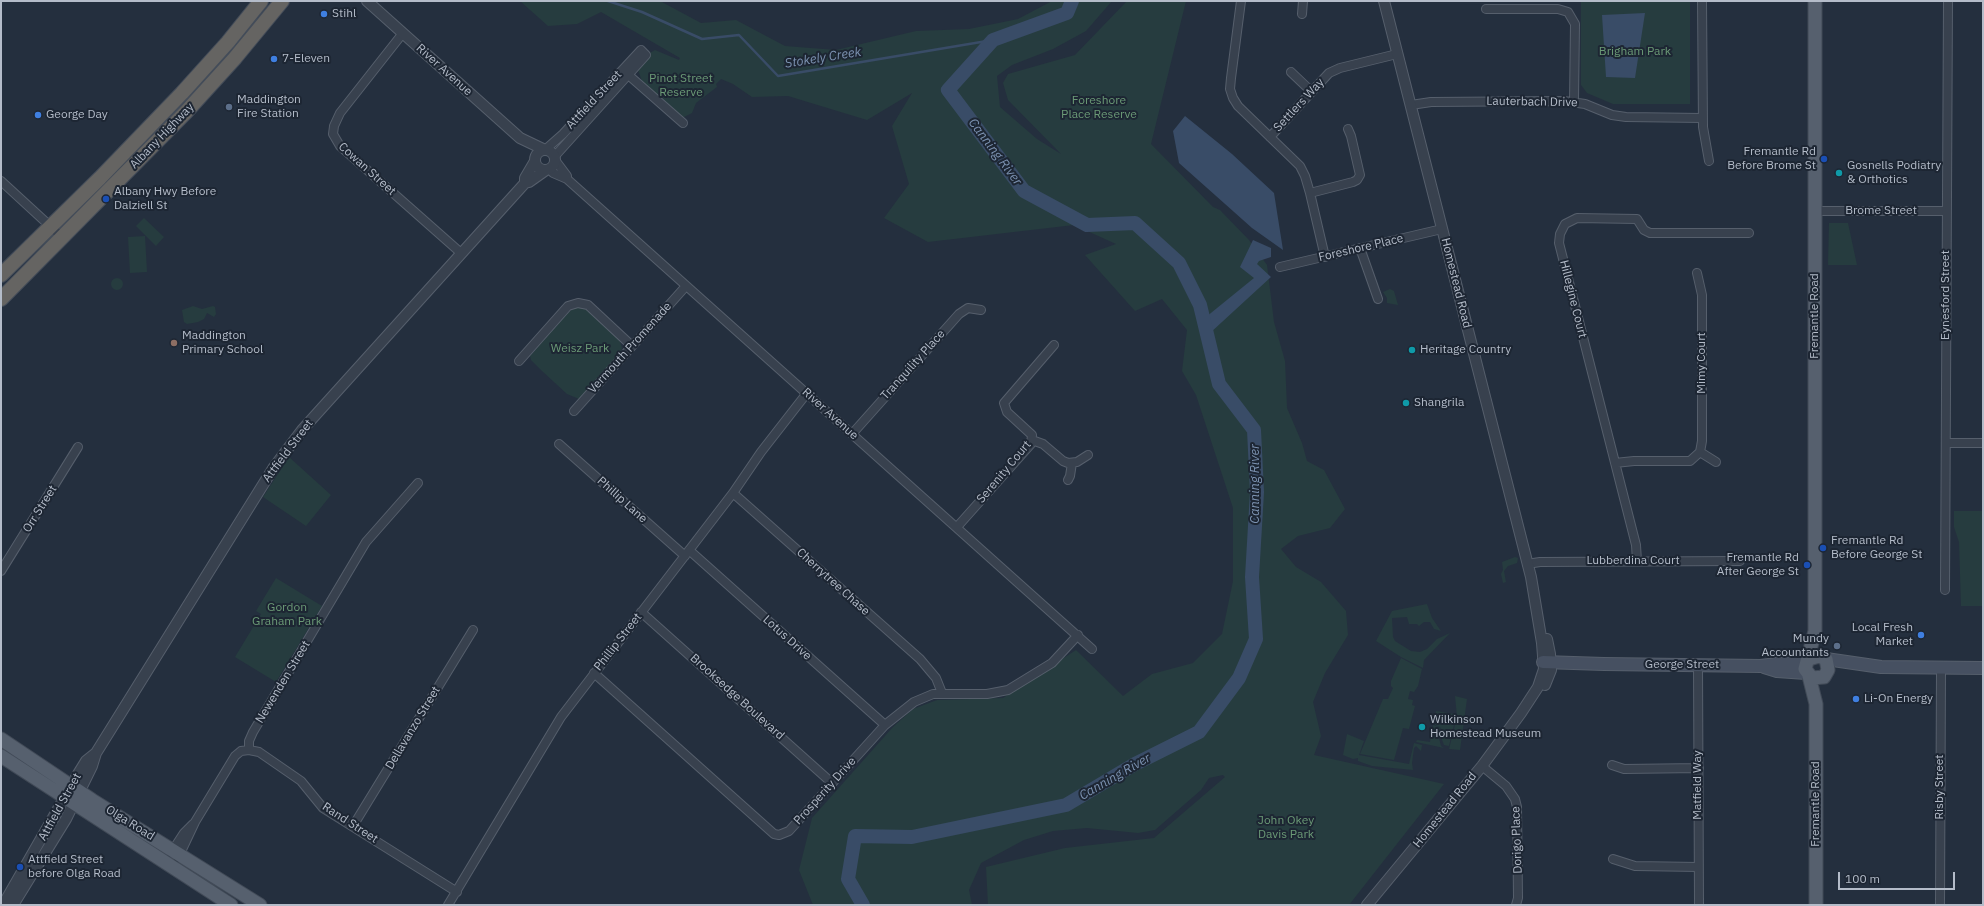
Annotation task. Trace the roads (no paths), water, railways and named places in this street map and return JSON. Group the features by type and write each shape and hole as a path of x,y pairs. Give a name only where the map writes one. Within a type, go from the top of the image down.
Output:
{"highway":[{"name":"Albany Highway","path":"1,275 120,158 232,37 261,1"},
{"name":"Albany Highway","path":"1,298 199,97 249,42 282,1"},
{"path":"187,87 199,97"}],"main road":[{"name":"Fremantle Road","path":"1808,659 1815,631 1815,1"},
{"name":"Fremantle Road","path":"1815,631 1825,666 1816,704 1816,905"},
{"path":"1825,666 1816,679 1808,675 1805,665 1808,659 1815,655 1825,666 1845,670 1869,670 1881,667"},
{"name":"George Street","path":"1547,666 1604,664 1761,666 1808,659"},
{"name":"George Street","path":"1761,666 1808,675"},
{"path":"1825,666 1941,669 1983,668"},
{"name":"Fremantle Road","path":"1808,675 1816,704"},
{"name":"Olga Road","path":"1,739 75,789 260,905"},
{"name":"Olga Road","path":"1,756 231,905"}],"street":[{"name":"River Avenue","path":"367,1 520,138 544,149"},
{"path":"1241,1 1230,89 1238,106 1300,166 1305,176 1310,193 1325,257"},
{"path":"1302,14 1303,1"},
{"name":"Homestead Road","path":"1367,905 1482,766 1521,713 1537,701 1544,690 1547,666 1538,612 1527,564 1384,1"},
{"path":"1702,1 1702,118 1709,161"},
{"name":"Eynesford Street","path":"1945,590 1947,443 1946,211 1948,1"},
{"path":"1486,9 1558,9 1568,12 1575,24 1574,102"},
{"name":"Cowan Street","path":"403,33 340,113 334,126 333,134 340,146 461,253"},
{"name":"Attfield Street","path":"544,149 563,134 644,52"},
{"name":"Settlers Way","path":"1270,136 1324,77 1334,70 1397,54"},
{"path":"625,72 682,123"},
{"name":"Attfield Street","path":"555,158 625,72"},
{"path":"1291,72 1311,91"},
{"name":"Lauterbach Drive","path":"1411,106 1431,102 1574,102 1585,104 1612,115 1626,117 1702,118"},
{"path":"1310,193 1353,182 1357,180 1360,175 1352,136 1348,129"},
{"name":"River Avenue","path":"520,138 520,141 535,160"},
{"path":"544,149 551,151 555,158 554,165 547,169 540,169 535,160 538,152 544,149"},
{"name":"River Avenue","path":"555,158 567,176 567,179"},
{"name":"Attfield Street","path":"525,183 525,178 535,160"},
{"name":"River Avenue","path":"547,169 567,179 1092,649"},
{"name":"Attfield Street","path":"13,905 75,789 92,766 96,753 274,467 302,430 525,183 529,182 547,169"},
{"path":"1,181 62,237"},
{"name":"Brome Street","path":"1815,211 1946,211"},
{"name":"Hillegine Court","path":"1637,561 1636,545 1559,243 1560,234 1563,226 1577,218 1637,219 1644,230 1650,233 1749,233"},
{"name":"Foreshore Place","path":"1280,266 1325,257 1442,229"},
{"path":"1360,248 1378,299"},
{"name":"Mimy Court","path":"1696,273 1702,295 1702,441 1700,452"},
{"name":"Vermouth Promenade","path":"574,411 686,286"},
{"path":"519,361 568,306 578,303 588,305 632,346"},
{"name":"Tranquility Place","path":"852,434 958,314 968,308 980,310"},
{"name":"Serenity Court","path":"957,527 1031,444 1032,440 1030,432 1006,412 1004,404 1054,345"},
{"name":"Phillip Street","path":"448,905 561,717 733,493 761,452 807,393"},
{"path":"1032,440 1043,444 1063,461 1072,463 1083,460 1088,455"},
{"path":"1947,443 1983,443"},
{"name":"Phillip Lane","path":"559,444 687,553"},
{"name":"Orr Street","path":"1,572 78,447"},
{"path":"1615,463 1634,461 1690,461 1700,452 1716,462"},
{"path":"1068,480 1072,463"},
{"name":"Newenden Street","path":"249,750 249,741 253,732 366,542 418,483"},
{"name":"Cherrytree Chase","path":"733,493 920,659 936,678 942,693"},
{"name":"Lotus Drive","path":"687,553 884,725"},
{"name":"Lubberdina Court","path":"1527,564 1540,562 1740,561"},
{"name":"Brooksedge Boulevard","path":"641,612 832,783"},
{"name":"Dellavanzo Street","path":"353,826 473,630"},
{"name":"Prosperity Drive","path":"594,673 774,834 784,834 789,831 884,725 914,702 933,694 987,694 1008,690 1052,663 1078,635"},
{"name":"Matfield Way","path":"1698,665 1699,905"},
{"name":"Risby Street","path":"1940,905 1941,669"},
{"path":"930,671 933,694"},
{"path":"169,864 176,853 184,833 195,822 235,756 241,751 249,750"},
{"name":"Rand Street","path":"249,750 259,752 301,781 323,808 457,892"},
{"name":"Dorigo Place","path":"1482,766 1506,786 1515,799 1517,807 1518,898 1516,905"},
{"path":"1612,766 1624,769 1699,768"},
{"name":"Attfield Street","path":"3,905 69,801"},
{"path":"1613,859 1635,866 1698,867"}],"water":[{"path":"1645,13 1635,78 1606,77 1602,15"},
{"path":"1185,116 1232,154 1274,193 1283,250 1252,228 1179,163 1173,131"},
{"path":"1253,240 1271,248 1271,257 1259,261 1257,264 1271,277 1210,333 1206,317 1254,278 1240,267"}],"waterway":[{"name":"Stokely Creek","path":"608,1 642,12 702,39 739,35 778,76 993,40"},
{"name":"Canning River","path":"863,905 848,879 855,836 912,837 1066,805 1135,764 1199,732 1239,678 1256,639 1252,577 1257,492 1254,430 1219,384 1200,305 1179,263 1135,223 1087,225 1024,191 948,90 993,40 1067,13 1072,1"}],"place":[{"name":"Stihl","path":"324,14"},
{"name":"7-Eleven","path":"274,59"},
{"name":"Maddington Fire Station","path":"229,107"},
{"name":"George Day","path":"38,115"},
{"name":"Fremantle Rd Before Brome St","path":"1824,159"},
{"name":"Gosnells Podiatry & Orthotics","path":"1839,173"},
{"name":"Albany Hwy Before Dalziell St","path":"106,199"},
{"name":"Maddington Primary School","path":"174,343"},
{"name":"Heritage Country","path":"1412,350"},
{"name":"Shangrila","path":"1406,403"},
{"name":"Fremantle Rd Before George St","path":"1823,548"},
{"name":"Fremantle Rd After George St","path":"1807,565"},
{"name":"Local Fresh Market","path":"1921,635"},
{"name":"Mundy Accountants","path":"1837,646"},
{"name":"Li-On Energy","path":"1856,699"},
{"name":"Wilkinson Homestead Museum","path":"1422,727"},
{"name":"Attfield Street before Olga Road","path":"20,867"}],"park label":[{"name":"Brigham Park","path":"1635,52"},
{"name":"Pinot Street Reserve","path":"681,86"},
{"name":"Foreshore Place Reserve","path":"1099,108"},
{"name":"Weisz Park","path":"580,349"},
{"name":"Gordon Graham Park","path":"287,615"},
{"name":"John Okey Davis Park","path":"1286,828"}]}
